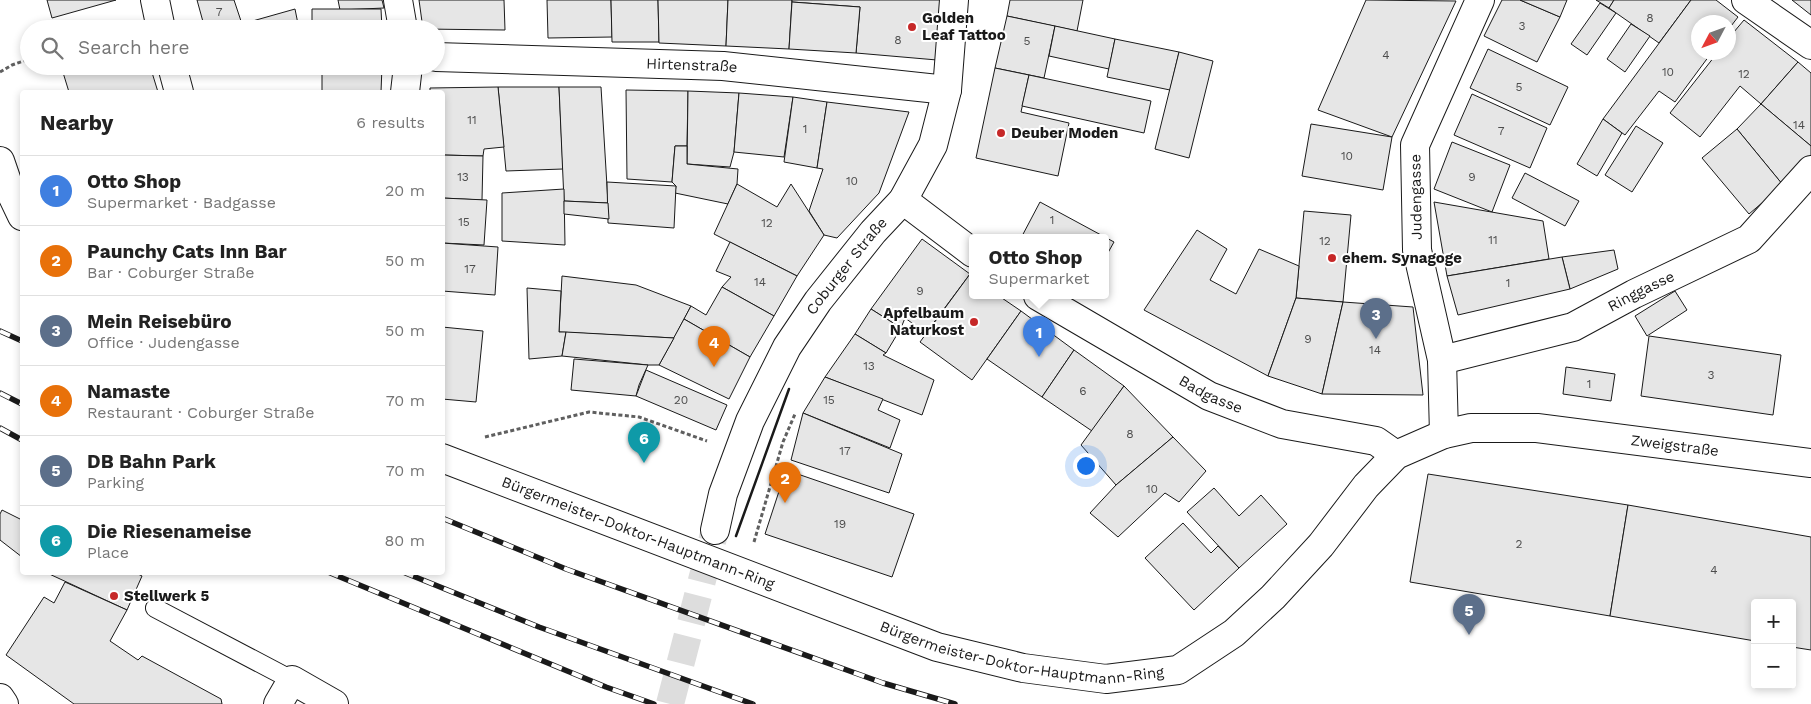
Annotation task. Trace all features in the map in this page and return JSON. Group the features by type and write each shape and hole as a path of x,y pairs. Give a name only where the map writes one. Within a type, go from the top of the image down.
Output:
{"street":[{"path":"155,0 159,20"},
{"path":"398,0 401,20"},
{"name":"Coburger Straße","path":"715,530 723,494 740,453 750,421 787,347 830,286 873,232 903,200 933,145 947,90 954,0"},
{"name":"Judengasse","path":"1444,434 1442,360 1417,250 1416,145 1480,0"},
{"path":"1746,0 1811,45"},
{"name":"Hirtenstraße","path":"445,57 723,66 947,90"},
{"path":"174,75 178,90"},
{"path":"405,90 407,75"},
{"path":"0,161 20,212"},
{"name":"Ringgasse","path":"1442,360 1573,327 1634,294 1749,239 1811,170"},
{"path":"903,200 969,250"},
{"path":"0,217 20,233"},
{"name":"Badgasse","path":"1043,299 1209,396 1282,424 1376,441 1396,455"},
{"name":"Bürgermeister-Doktor-Hauptmann-Ring","path":"445,459 937,647 1023,668 1106,679 1178,670 1234,633 1272,597 1321,545 1366,486 1396,455 1444,434 1471,428 1538,428"},
{"name":"Zweigstraße","path":"1538,428 1811,463"},
{"path":"278,704 292,680 334,704"},
{"path":"0,698 4,704"}],"lane":[{"path":"155,608 292,680"}],"path":[{"path":"0,72 20,62"},
{"path":"755,537 783,442 797,409"},
{"path":"445,457 474,440 589,412 639,417 740,453"}],"building":[{"path":"47,0 116,0 52,18"},
{"path":"197,0 234,0 241,20 203,20"},
{"path":"338,0 382,0 384,8 340,10"},
{"path":"419,0 504,0 505,30 445,29 445,20 422,20"},
{"path":"547,0 611,0 612,37 548,38"},
{"path":"611,0 658,0 659,42 612,42"},
{"path":"658,0 728,0 726,46 659,43"},
{"path":"728,0 792,0 789,49 726,46"},
{"path":"792,0 942,0 937,60 856,53 860,7 792,2"},
{"path":"1010,0 1083,0 1077,31 1007,16"},
{"path":"1366,0 1456,1 1392,137 1318,110"},
{"path":"1502,0 1520,0 1560,17 1537,62 1484,36"},
{"path":"1520,0 1567,0 1560,17"},
{"path":"1596,0 1614,0 1609,8"},
{"path":"1614,0 1691,0 1659,43 1609,8"},
{"path":"1691,0 1716,0 1735,15 1691,15 1691,60 1706,60 1675,102 1659,91 1625,135 1603,119"},
{"path":"1792,0 1811,0 1811,15"},
{"path":"792,2 860,7 856,53 789,49"},
{"path":"1600,3 1616,13 1587,55 1571,44"},
{"path":"295,9 297,20 256,20"},
{"path":"312,9 381,9 382,20 312,20"},
{"path":"1007,16 1055,26 1044,78 995,68"},
{"path":"1744,20 1798,62 1761,104 1740,86 1700,137 1670,113 1712,60 1736,60 1736,30"},
{"path":"1631,24 1650,36 1625,72 1607,59"},
{"path":"1055,26 1115,39 1109,69 1049,56"},
{"path":"1115,39 1179,52 1170,90 1107,77"},
{"path":"1488,49 1568,87 1550,125 1470,88"},
{"path":"1179,52 1213,61 1189,158 1155,149"},
{"path":"1798,62 1811,73 1811,146 1761,104"},
{"path":"995,68 1029,75 1021,112 1069,123 1058,176 976,158"},
{"path":"64,75 153,75 157,90 68,90"},
{"path":"322,75 382,75 381,90 322,90"},
{"path":"1029,75 1151,101 1144,133 1022,106"},
{"path":"498,87 559,87 563,169 506,171"},
{"path":"498,87 504,147 484,149 483,156 445,155 445,90 430,90 430,88"},
{"path":"559,87 601,87 608,203 564,201"},
{"path":"626,90 688,91 687,146 675,146 672,182 627,179"},
{"path":"688,91 739,93 734,152 730,167 687,164"},
{"path":"739,93 793,97 784,157 734,152"},
{"path":"1472,94 1547,128 1530,168 1454,135"},
{"path":"793,97 827,102 817,168 784,162"},
{"path":"827,102 909,112 879,193 837,238 824,235 809,211 823,169 817,168"},
{"path":"1761,104 1811,146 1811,155 1783,185 1737,129"},
{"path":"1603,119 1622,133 1597,176 1577,164"},
{"path":"1311,124 1392,137 1383,190 1302,176"},
{"path":"1636,126 1663,143 1632,192 1605,175"},
{"path":"1737,129 1783,185 1749,214 1702,158"},
{"path":"1452,142 1510,165 1492,212 1434,189"},
{"path":"675,146 687,146 687,164 738,169 737,184 728,204 675,193 676,186 672,182"},
{"path":"445,155 483,156 482,200 445,198"},
{"path":"1525,173 1579,201 1565,226 1512,198"},
{"path":"607,182 676,186 674,228 608,223"},
{"path":"737,184 777,207 791,184 824,235 797,276 714,234"},
{"path":"564,189 565,245 502,241 502,193"},
{"path":"445,198 487,200 484,245 445,243"},
{"path":"564,201 608,203 609,219 564,214"},
{"path":"1040,202 1099,234 1023,234"},
{"path":"1434,202 1543,221 1549,259 1447,276"},
{"path":"1304,211 1351,215 1343,302 1296,298"},
{"path":"1197,230 1227,249 1210,280 1236,294 1259,249 1299,266 1296,298 1268,376 1144,310"},
{"path":"922,239 969,273 926,333 905,318 901,328 871,309"},
{"path":"1109,239 1114,242 1109,251"},
{"path":"730,242 797,276 774,316 722,287 731,277 716,271"},
{"path":"445,243 498,247 495,295 445,291"},
{"path":"1614,250 1618,269 1570,289 1562,257"},
{"path":"1562,257 1570,289 1458,315 1447,276"},
{"name":"Apfelbaum Naturkost","path":"969,275 969,299 1003,299 1021,311 972,380 920,342"},
{"path":"562,276 636,285 691,306 674,338 559,332"},
{"path":"722,287 774,316 750,357 684,319 691,306 706,315"},
{"path":"527,288 561,291 559,332 566,332 562,356 529,359"},
{"path":"1675,291 1687,310 1647,336 1635,316"},
{"path":"1296,298 1343,302 1322,394 1268,376"},
{"path":"1343,302 1413,307 1423,395 1322,394"},
{"path":"871,309 901,328 886,353 855,334"},
{"path":"1021,311 1074,350 1042,397 987,359"},
{"path":"684,319 750,357 729,399 659,365"},
{"path":"445,327 483,331 476,402 445,399"},
{"path":"566,332 674,338 659,365 648,365 562,356"},
{"path":"855,334 886,353 883,355 934,380 922,415 825,377"},
{"path":"1649,336 1781,355 1773,415 1641,396"},
{"path":"1074,350 1124,386 1092,431 1042,397"},
{"path":"574,359 648,365 636,396 571,390"},
{"path":"1566,367 1615,374 1611,401 1563,394"},
{"path":"646,370 727,405 716,430 636,396"},
{"path":"825,377 883,399 878,410 900,420 890,448 803,413"},
{"path":"1124,386 1173,437 1116,485 1081,445"},
{"path":"803,413 902,454 889,493 791,460"},
{"path":"1173,437 1206,471 1179,502 1165,493 1118,537 1090,513 1116,485"},
{"path":"786,470 914,514 892,577 765,534"},
{"path":"1428,474 1628,505 1610,616 1410,582"},
{"path":"1214,488 1239,516 1261,495 1287,524 1239,568 1187,512"},
{"path":"1628,505 1811,537 1811,650 1796,648 1796,599 1751,599 1751,640 1610,616"},
{"path":"2,510 20,519 20,555 0,540 0,514"},
{"path":"1183,523 1211,553 1218,546 1239,568 1194,610 1145,558"},
{"name":"Stellwerk 5","path":"51,575 140,575 142,576 127,610"},
{"path":"65,582 127,610 110,641 138,660 142,656 221,699 222,704 74,704 6,655 44,597 54,603"}],"tunnel":[{"path":"670,704 715,530"}],"railway":[{"path":"0,331 20,340"},
{"path":"0,393 20,403"},
{"path":"0,428 20,439"},
{"path":"445,519 566,569 883,683 955,704"},
{"path":"335,575 606,687 654,704"},
{"path":"410,575 539,627 753,704"}],"wall":[{"path":"736,536 789,389"}],"place":[{"name":"Golden Leaf Tattoo","path":"912,27"},
{"name":"Deuber Moden","path":"1001,133"},
{"name":"ehem. Synagoge","path":"1332,258"},
{"name":"Apfelbaum Naturkost","path":"974,322"},
{"name":"Mein Reisebüro","path":"1376,339"},
{"name":"Otto Shop","path":"1039,357"},
{"name":"Namaste","path":"714,367"},
{"name":"Die Riesenameise","path":"644,463"},
{"name":"Paunchy Cats Inn Bar","path":"785,503"},
{"name":"Stellwerk 5","path":"114,596"},
{"name":"DB Bahn Park","path":"1469,635"}]}
